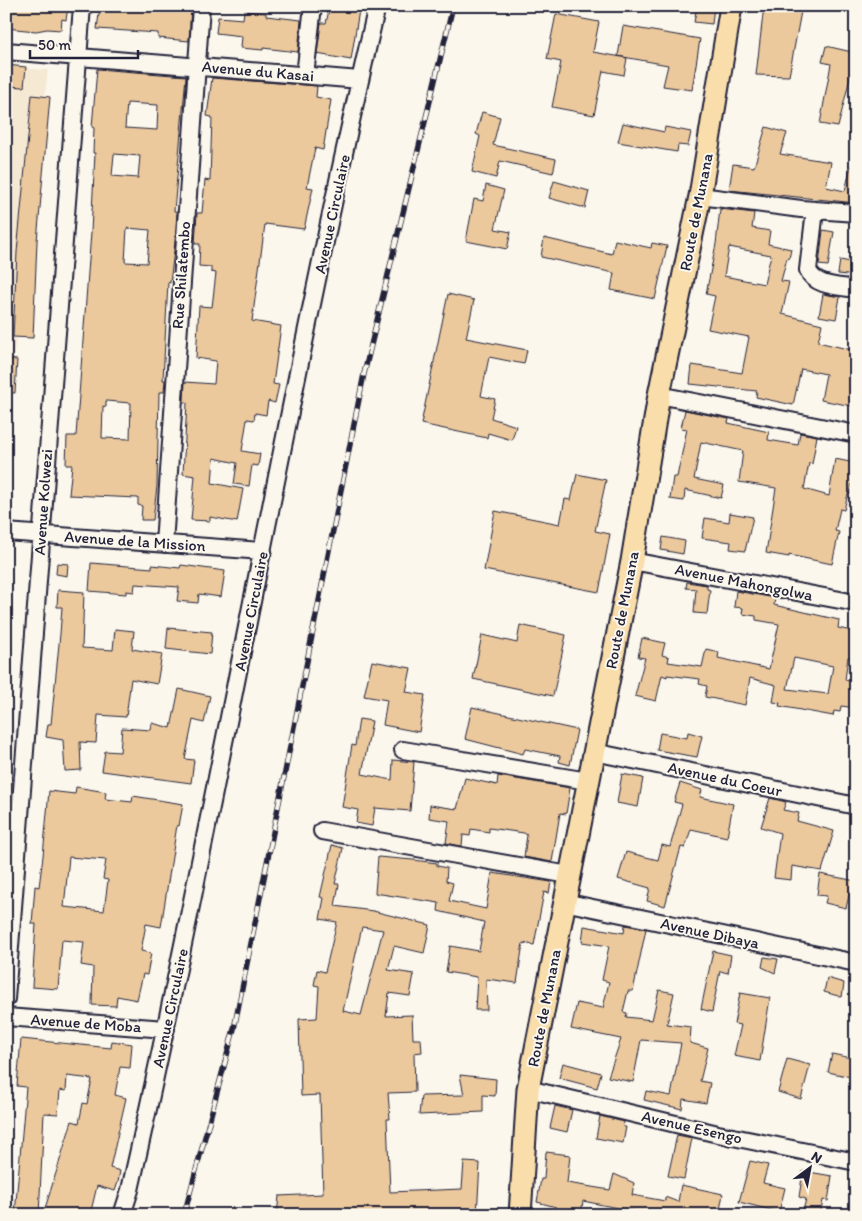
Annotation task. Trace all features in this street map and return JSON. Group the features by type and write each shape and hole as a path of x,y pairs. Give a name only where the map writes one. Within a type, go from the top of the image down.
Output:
{"main road":[{"name":"Route de Munana","path":"520,1215 528,1089 632,561 659,394 700,196 731,6"}],"street":[{"name":"Avenue Kolwezi","path":"6,998 82,6"},
{"name":"Rue Shilatembo","path":"164,544 195,66 201,6"},
{"path":"305,75 313,6"},
{"name":"Avenue Circulaire","path":"122,1215 130,1190 166,1029 360,80 377,6"},
{"name":"Avenue du Kasai","path":"6,51 360,80"},
{"path":"700,196 856,213"},
{"path":"815,210 808,270 811,278 818,282 856,288"},
{"path":"659,394 856,434"},
{"name":"Avenue de la Mission","path":"6,532 263,551"},
{"name":"Avenue Mahongolwa","path":"632,561 856,604"},
{"path":"403,750 588,781"},
{"name":"Avenue du Coeur","path":"594,752 856,806"},
{"path":"322,832 569,875"},
{"name":"Avenue Dibaya","path":"564,902 856,963"},
{"name":"Avenue de Moba","path":"6,1017 166,1029"},
{"name":"Avenue Esengo","path":"528,1089 718,1134 856,1162"}],"shaded area":[{"path":"6,67 48,70 6,421"}],"building":[{"path":"6,6 68,6 66,20 62,19 61,30 47,29 36,31 6,28"},
{"path":"100,6 191,6 189,41 158,38 158,33 97,29"},
{"path":"330,6 359,10 351,60 317,54 321,23 326,23"},
{"path":"697,6 714,6 712,24 694,22"},
{"path":"764,6 802,6 789,76 756,75"},
{"path":"244,11 266,13 266,16 301,20 298,52 263,48 263,50 241,48 242,36 216,33 218,17 243,19"},
{"path":"556,14 599,22 593,52 627,58 624,75 603,71 594,115 552,107 561,62 547,59"},
{"path":"623,26 700,39 692,90 663,86 668,65 618,56"},
{"path":"826,46 856,53 838,127 820,124 831,64 822,62"},
{"path":"6,65 26,67 24,87 6,86"},
{"path":"97,69 186,76 174,211 177,212 175,242 170,283 168,282 164,392 159,392 157,486 153,520 141,520 142,506 138,505 138,498 69,495 72,465 66,465 67,436 76,436 91,232 95,153 93,153 94,128 92,127","holes":["127,103 158,105 157,130 125,128","114,154 140,156 138,178 112,176","127,228 150,230 147,263 125,262","106,401 131,403 130,439 102,438 103,406 106,407"]},
{"path":"212,78 317,86 316,97 331,100 323,150 315,148 307,187 313,188 304,229 265,224 252,321 281,326 273,384 279,385 275,403 268,401 266,415 255,413 254,420 247,419 242,451 260,454 258,466 252,465 249,486 234,484 237,463 214,458 212,483 243,489 237,522 210,517 210,521 191,520 195,476 183,474 187,403 184,402 185,382 214,384 216,361 196,358 199,306 212,307 216,273 211,272 211,267 199,266 200,244 195,244 197,213 202,213 205,180 210,181 212,117 207,116"},
{"path":"32,95 50,97 37,241 33,338 13,337 17,252"},
{"path":"482,112 500,117 493,145 556,159 553,173 500,161 496,178 472,172 480,136 476,134"},
{"path":"623,123 664,132 665,127 691,132 688,146 678,145 677,152 618,142"},
{"path":"766,127 787,133 780,154 831,162 826,187 845,191 851,166 856,167 856,203 729,190 733,164 754,167"},
{"path":"554,181 589,191 585,208 549,198"},
{"path":"486,185 504,190 495,229 511,232 507,249 466,241 474,199 483,201"},
{"path":"720,209 754,213 752,228 770,231 768,244 791,249 781,281 789,282 782,314 822,324 818,342 856,351 856,388 852,406 821,400 826,374 801,369 793,405 756,397 757,391 690,384 692,365 742,373 749,337 708,329 715,296 706,294 716,244","holes":["729,247 771,255 764,284 724,276"]},
{"path":"823,230 834,232 828,266 819,265"},
{"path":"544,238 612,254 615,240 651,248 652,243 667,246 655,299 611,290 614,273 541,257"},
{"path":"840,260 856,263 856,276 838,274"},
{"path":"448,294 474,300 466,338 527,350 524,364 489,357 481,396 495,399 491,418 516,426 512,440 488,433 487,438 421,424"},
{"path":"823,294 840,297 836,319 819,316"},
{"path":"6,359 17,360 15,393 6,392"},
{"path":"685,410 729,419 728,423 769,432 768,440 798,445 800,433 817,436 812,464 809,463 804,489 829,496 835,459 855,463 850,494 848,494 844,510 840,509 835,531 839,532 832,564 789,555 789,557 766,553 776,488 739,482 743,451 701,442 694,479 724,485 721,498 685,490 684,501 670,499 673,477 677,477 687,429 681,428"},
{"path":"577,474 606,480 595,531 610,534 599,592 484,570 495,511 560,524 565,499 571,500"},
{"path":"730,513 753,517 745,551 730,549 731,542 702,538 705,518 729,522"},
{"path":"663,537 685,541 683,554 661,550"},
{"path":"57,563 68,564 67,576 56,574"},
{"path":"91,563 152,568 152,565 180,568 181,565 225,571 221,597 199,594 198,603 177,601 179,587 135,584 134,592 126,591 126,594 89,591"},
{"path":"687,582 707,585 707,589 710,590 707,614 694,613 696,589 686,588"},
{"path":"58,590 84,592 82,648 113,650 115,629 134,631 132,649 162,654 157,684 131,679 126,717 98,715 96,743 80,742 81,770 65,771 63,740 46,737 48,724 51,724 60,634 62,607 57,607"},
{"path":"736,591 775,598 774,605 839,620 838,628 856,632 856,659 848,657 845,680 856,682 856,708 841,706 840,712 834,711 833,716 779,706 780,703 773,702 776,685 750,678 745,705 705,697 707,686 699,684 700,679 667,675 667,677 662,675 656,701 635,696 645,658 638,657 642,638 665,643 662,655 669,657 668,662 702,667 706,649 719,652 718,658 769,669 779,624 756,620 756,616 742,614 743,608 734,607","holes":["794,658 833,666 828,694 787,689"]},
{"path":"520,625 566,635 553,696 473,679 482,635 517,643"},
{"path":"168,628 212,632 210,654 166,649"},
{"path":"372,661 411,668 406,692 425,695 419,732 383,725 387,700 364,696"},
{"path":"179,689 210,696 204,723 193,720 185,759 194,760 191,783 102,771 105,751 120,752 122,728 151,730 152,723 171,728"},
{"path":"472,707 577,730 570,765 559,762 560,756 525,749 523,754 465,739"},
{"path":"359,719 372,721 362,774 392,780 393,760 414,762 410,811 375,808 372,826 356,823 358,810 342,807 352,745 355,746"},
{"path":"688,732 702,736 697,757 657,750 660,733 687,738"},
{"path":"622,774 643,778 638,807 617,803"},
{"path":"498,776 570,788 566,814 560,813 552,862 524,857 527,835 524,833 489,828 489,832 471,829 470,836 463,835 462,846 446,843 449,821 429,818 430,805 457,809 465,778 497,785"},
{"path":"680,783 702,790 700,797 733,804 727,837 691,829 685,848 681,847 665,906 647,901 650,888 618,879 626,852 658,860 662,845 670,847 682,804 674,802"},
{"path":"76,787 106,792 105,799 132,802 133,796 183,804 179,826 177,825 161,927 146,924 141,951 151,953 147,975 143,974 137,1000 117,996 116,1006 92,1005 93,967 81,965 84,942 62,940 58,989 32,987 36,924 32,924 35,886 39,887 49,791 75,794","holes":["69,857 106,860 103,879 108,880 104,911 64,907"]},
{"path":"770,798 786,802 783,810 799,813 797,821 834,831 822,871 792,866 791,880 774,878 780,833 761,827"},
{"path":"332,845 343,848 335,884 339,884 335,906 373,911 430,925 424,953 394,946 388,970 414,974 410,996 389,993 386,1016 412,1015 413,1039 421,1039 422,1052 414,1053 415,1092 388,1093 390,1119 387,1119 390,1192 462,1189 464,1162 480,1163 477,1215 277,1215 279,1196 323,1194 320,1095 301,1096 299,1019 317,1018 319,986 314,985 317,970 325,972 337,922 320,919 324,898 320,897","holes":["362,927 383,930 361,1015 343,1011"]},
{"path":"378,857 437,863 437,866 447,868 446,881 453,883 449,901 486,909 492,873 551,882 549,893 544,892 534,945 523,943 517,983 486,979 487,1010 475,1010 477,977 446,972 450,946 479,951 484,922 438,911 439,903 375,893"},
{"path":"820,874 856,881 856,893 850,892 846,908 825,903 827,896 817,895"},
{"path":"625,925 646,929 633,991 628,991 623,1012 627,1013 626,1017 652,1020 659,990 674,993 667,1024 691,1027 690,1043 708,1048 700,1081 710,1083 706,1103 683,1099 682,1109 644,1100 646,1091 671,1096 681,1043 641,1040 633,1082 608,1077 621,1039 571,1029 577,1003 603,1008 609,982 602,980 609,946 582,942 584,926 624,933"},
{"path":"713,951 731,955 728,973 720,971 712,1012 701,1009"},
{"path":"764,957 778,959 775,973 762,967"},
{"path":"827,978 844,983 842,997 824,992"},
{"path":"740,993 770,998 760,1061 734,1056 741,1025 734,1024"},
{"path":"21,1039 111,1048 112,1041 132,1044 130,1068 120,1067 115,1095 126,1098 110,1168 120,1171 118,1182 115,1191 97,1186 90,1215 43,1215 72,1121 79,1123 83,1103 87,1104 92,1079 67,1076 66,1091 60,1090 58,1114 44,1113 39,1215 15,1214 26,1087 17,1086"},
{"path":"832,1054 856,1059 856,1078 828,1072"},
{"path":"787,1059 810,1065 801,1099 778,1092"},
{"path":"563,1063 601,1073 597,1088 559,1078"},
{"path":"460,1075 496,1079 495,1096 483,1095 483,1112 419,1115 421,1096 464,1095"},
{"path":"555,1106 572,1110 567,1132 550,1128"},
{"path":"600,1116 624,1122 623,1127 626,1127 623,1143 596,1138"},
{"path":"677,1135 692,1138 684,1179 668,1176"},
{"path":"546,1152 570,1155 567,1183 610,1190 614,1174 634,1183 632,1195 665,1201 665,1197 678,1202 681,1185 723,1194 719,1215 652,1215 583,1201 581,1215 555,1215 556,1207 537,1202 541,1179 544,1179"},
{"path":"750,1161 768,1165 763,1183 785,1188 779,1212 739,1202"},
{"path":"803,1171 832,1176 828,1201 823,1200 820,1215 802,1215 806,1199 799,1197"}],"railway":[{"path":"184,1215 234,1029 364,374 453,6"}]}
